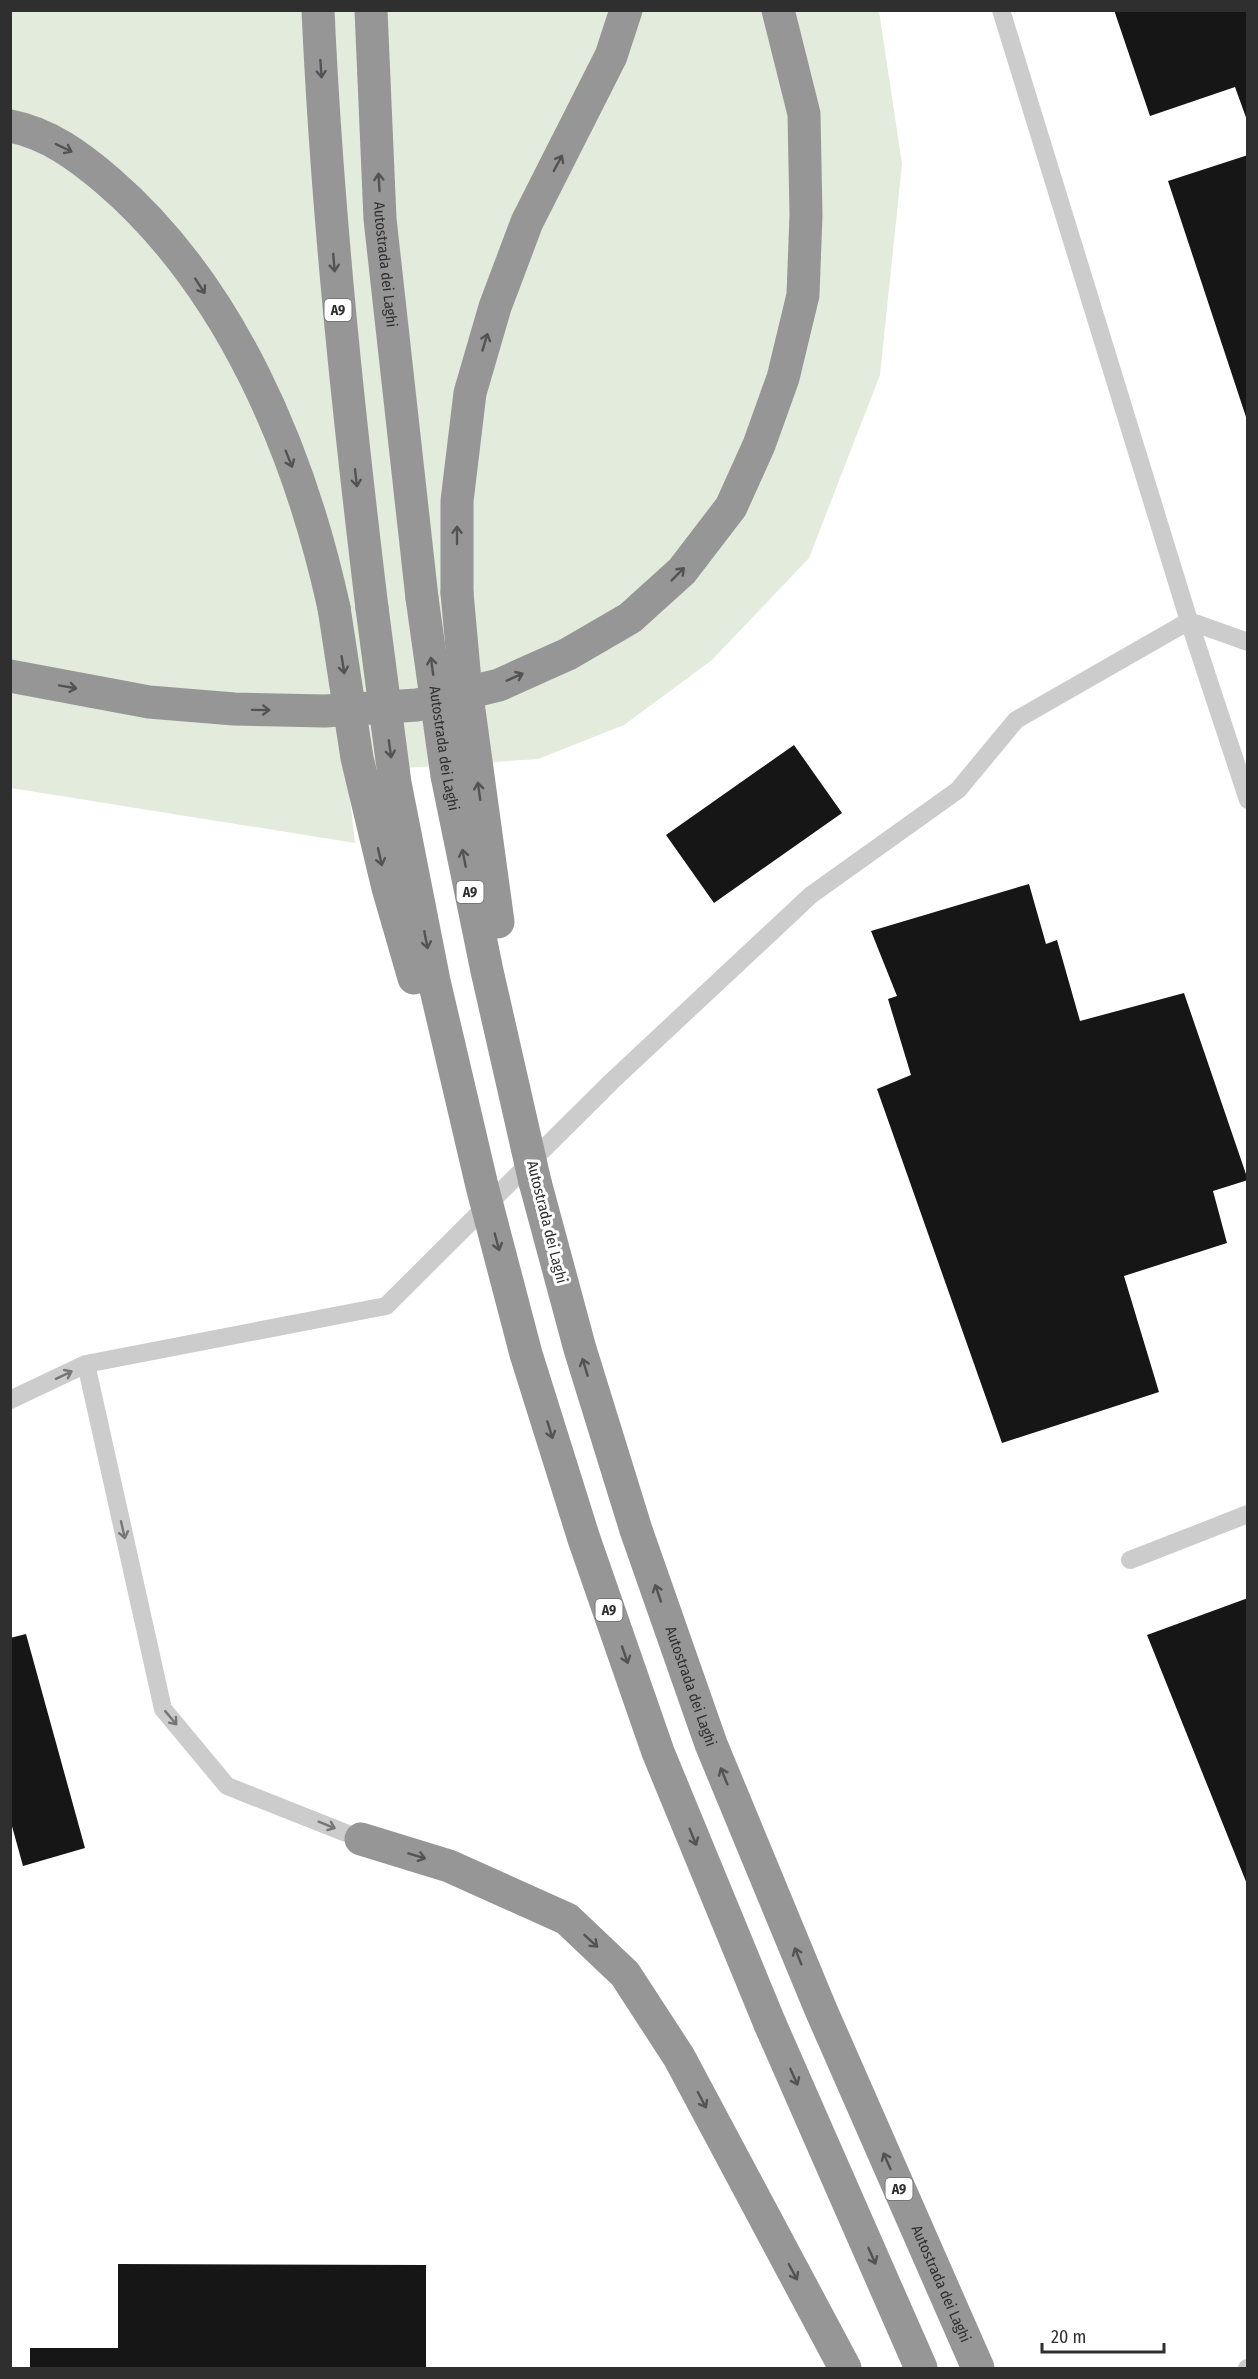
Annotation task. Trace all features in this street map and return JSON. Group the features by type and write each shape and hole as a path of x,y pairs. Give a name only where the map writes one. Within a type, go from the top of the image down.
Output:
{"highway":[{"name":"A9","path":"318,10 344,368 395,783 434,981 482,1185 526,1354 584,1539 658,1752 770,2024 921,2368"},
{"name":"Autostrada dei Laghi","path":"371,10 381,219 422,598 447,776 487,971 535,1182 580,1349 636,1530 711,1744 821,2010 978,2368"},
{"path":"535,1182 476,772 457,593 457,501 470,393 495,307 527,222 611,56 626,10"},
{"path":"10,676 149,702 234,709 325,711 417,705 498,685 568,654 630,618 682,571 731,507 759,445 783,378 802,295 806,214 804,114 777,10"},
{"path":"10,126 23,128 75,153 133,203 185,263 231,333 269,411 302,491 322,552 334,608 357,758 388,888 431,1035 482,1185"},
{"path":"362,1839 449,1866 567,1919 625,1974 679,2057 844,2368"}],"lane":[{"path":"1001,10 1189,621 1248,800"},
{"path":"10,1400 86,1365 386,1306 611,1082 811,895 958,790 1016,720 1189,621 1248,642"},
{"path":"86,1365 163,1709 227,1786 362,1839"},
{"path":"1130,1560 1248,1514"}],"shaded area":[{"path":"10,11 879,11 902,164 880,375 809,558 712,660 624,725 538,759 347,772 355,843 11,788"}],"building":[{"path":"1114,10 1248,10 1248,123 1235,87 1150,116"},
{"path":"1248,155 1248,420 1247,420 1168,181"},
{"path":"794,745 842,813 714,903 666,835"},
{"path":"1029,884 1046,944 1057,940 1080,1021 1184,993 1248,1180 1213,1191 1227,1243 1124,1276 1159,1392 1002,1443 877,1089 911,1075 888,999 897,996 871,931"},
{"path":"1248,1598 1248,1884 1247,1884 1147,1635"},
{"path":"26,1634 85,1848 23,1866 10,1819 10,1638"},
{"path":"118,2264 426,2265 426,2368 30,2368 30,2348 118,2348"}]}
